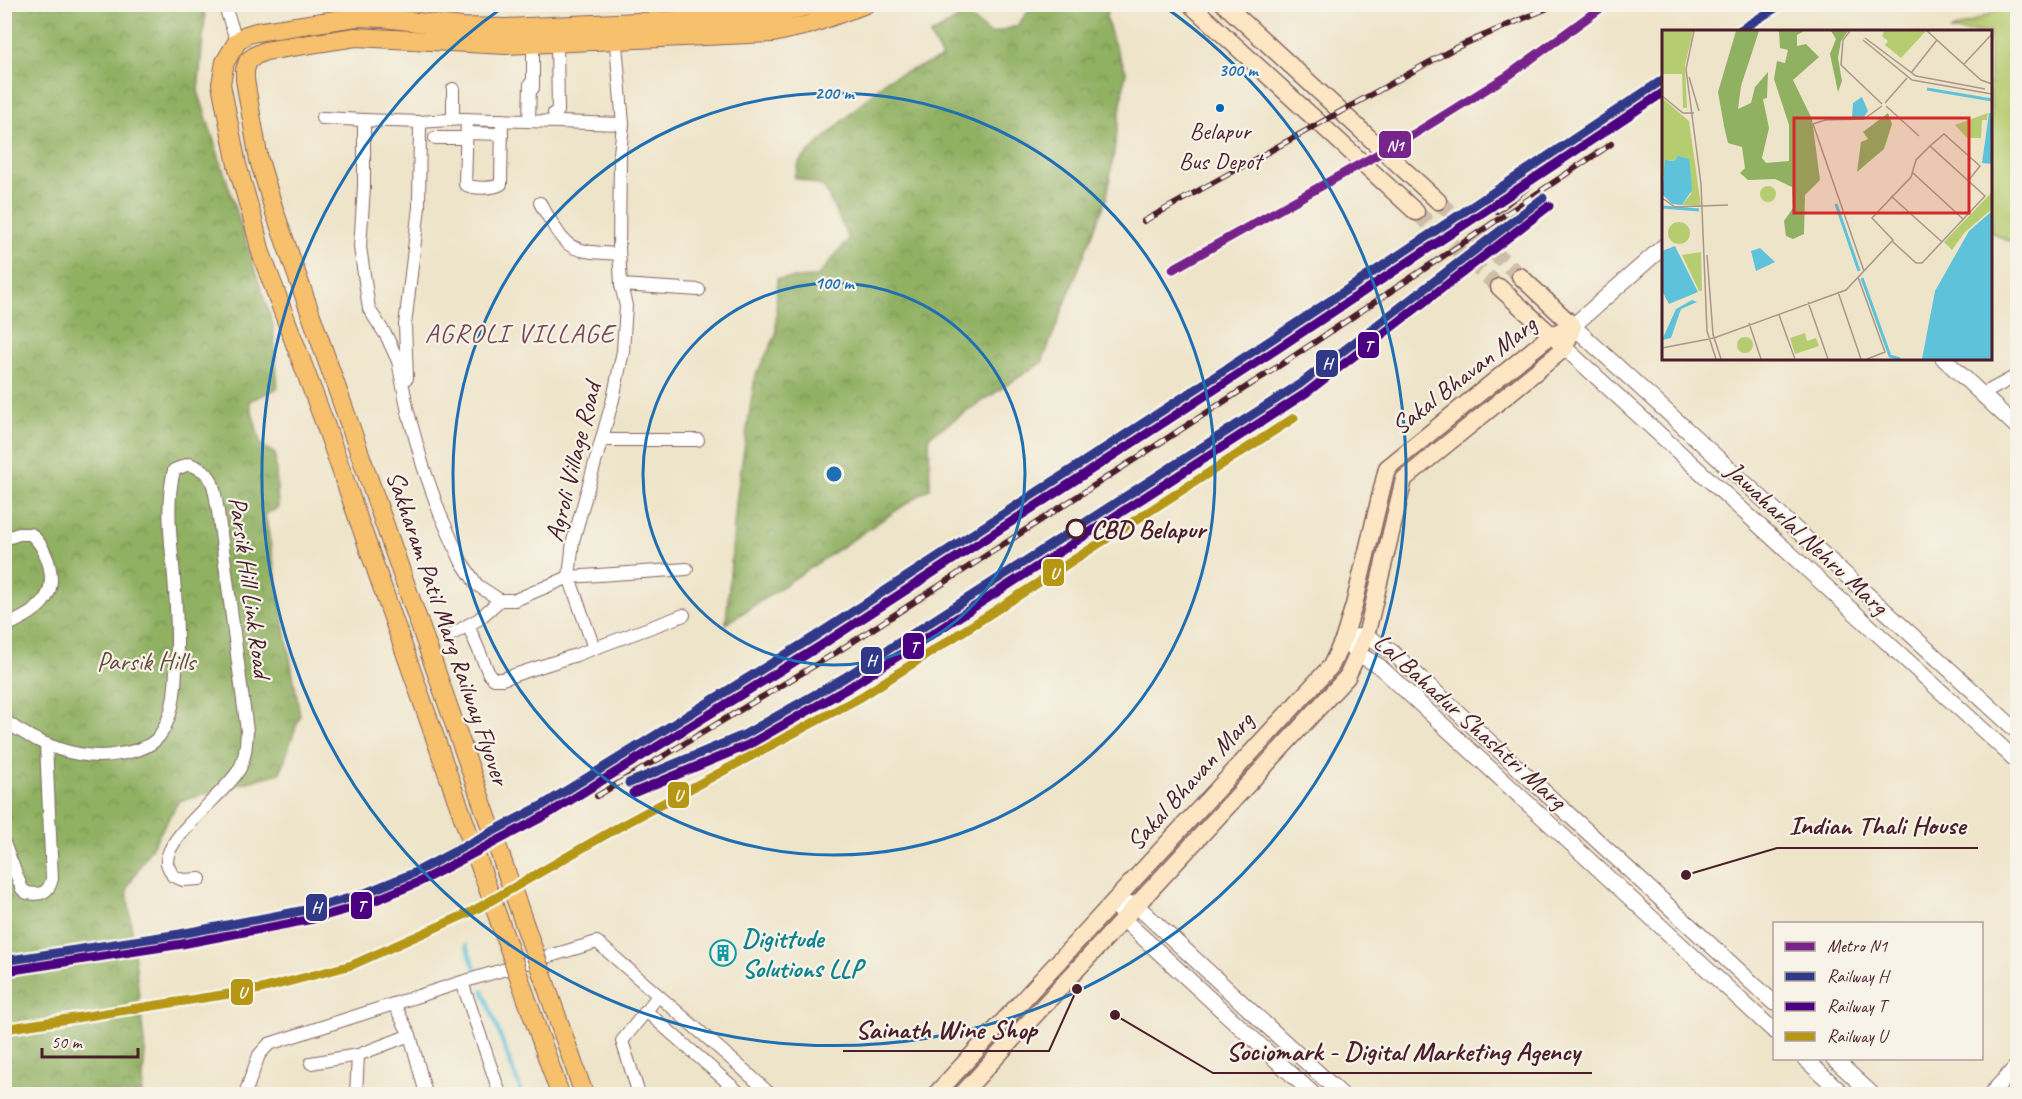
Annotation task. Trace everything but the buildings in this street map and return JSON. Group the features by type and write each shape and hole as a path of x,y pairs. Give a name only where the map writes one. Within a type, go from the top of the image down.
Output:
{"main road":[{"path":"615,32 771,16 815,4"},
{"path":"237,42 246,35 256,32 356,17 484,28 773,33 808,25 866,4"},
{"path":"1190,4 1416,212"},
{"path":"1224,4 1438,201"},
{"name":"Sakharam Patil Marg Railway Flyover","path":"584,1095 275,213 259,160 245,70 248,61 256,55 286,47 356,37 461,44 532,44 557,43 615,32"},
{"name":"Sakharam Patil Marg Railway Flyover","path":"237,42 225,62 221,84 237,165 254,220 261,253 325,424 560,1095"},
{"path":"1520,276 1573,326"},
{"path":"1499,287 1565,348"},
{"name":"Sakal Bhavan Marg","path":"936,1095 1331,666 1344,638 1354,605 1387,468 1551,335 1573,326"},
{"name":"Sakal Bhavan Marg","path":"962,1095 1347,677 1366,636 1404,479 1565,348 1573,326"}],"street":[{"path":"224,4 237,42"},
{"name":"Agroli Village Road","path":"500,600 515,600 570,577 573,540 602,440 623,351 626,306 621,285 619,254 620,154 623,124 615,32"},
{"path":"554,113 558,111 557,43"},
{"path":"529,121 532,44"},
{"path":"453,89 453,119"},
{"path":"322,118 420,122 467,119 623,124"},
{"path":"467,119 465,184 469,187 501,184 502,120"},
{"path":"364,120 364,187 360,247 369,309 387,336 398,361 408,412 423,466 440,514 461,561 477,585 500,600 479,619 447,637"},
{"path":"408,412 405,325 419,207 420,122"},
{"path":"435,138 502,134"},
{"path":"540,203 562,239 572,248 583,252 619,254"},
{"path":"1573,326 1662,248"},
{"path":"621,285 699,290"},
{"name":"Jawaharlal Nehru Marg","path":"1573,326 2015,723"},
{"name":"Jawaharlal Nehru Marg","path":"1565,348 2018,762"},
{"path":"1945,360 2018,428"},
{"path":"1981,395 2018,375"},
{"path":"602,440 698,440"},
{"name":"Parsik Hill Link Road","path":"4,720 46,744 88,756 107,757 144,747 159,737 170,716 175,694 178,644 170,545 170,485 174,470 189,464 203,468 212,478 218,511 247,731 246,751 240,768 170,848 167,863 173,876 183,880 201,879"},
{"path":"4,539 18,534 31,534 42,544 52,575 52,585 46,598 38,607 28,615 4,627"},
{"path":"594,648 570,577 687,569"},
{"path":"468,625 489,674 494,679 502,679 684,615"},
{"name":"Lal Bahadur Shashtri Marg","path":"1344,638 1366,636 1392,652 1773,1003"},
{"name":"Lal Bahadur Shashtri Marg","path":"1344,638 1358,654 1379,666 1773,1030"},
{"path":"4,843 22,889 27,893 40,895 46,892 52,879 46,744"},
{"path":"1116,900 1136,905 1341,1095"},
{"path":"1116,900 1123,919 1313,1095"},
{"path":"245,1095 259,1055 269,1044 462,982 597,942 770,1095"},
{"path":"462,982 500,1095"},
{"path":"639,1095 622,1041 658,996"},
{"path":"394,1004 410,1035 426,1095"},
{"path":"646,1011 741,1095"},
{"path":"311,1064 358,1055 410,1035"},
{"path":"1275,1060 1288,1046"},
{"path":"356,1095 358,1055"},
{"path":"1805,1060 1843,1095"},
{"path":"1834,1060 1872,1095"},
{"path":"1990,1095 2018,1065"}],"green space":[{"path":"1034,4 1109,5 1106,17 1126,71 1107,197 1042,362 929,436 930,488 726,624 736,502 755,377 776,335 777,279 817,277 849,239 824,187 794,177 800,161 888,79 942,58 930,35 966,14 991,34 1017,26"},
{"path":"2014,4 2018,5 2017,245 1992,232 1992,30 1952,30"},
{"name":"Parsik Hills","path":"5,5 201,5 205,16 198,91 273,326 278,388 249,401 261,445 275,454 278,508 265,514 300,715 280,773 179,801 127,888 145,1051 142,1094 5,1094"}],"waterway":[{"path":"466,945 475,968"},
{"path":"483,990 522,1094"}],"tunnel":[{"path":"1438,201 1520,276"},
{"path":"1416,212 1499,287"}],"railway":[{"path":"1144,221 1455,48 1557,4"},
{"path":"1497,211 1662,85"},
{"path":"597,796 837,652 1285,362 1611,144"},
{"path":"587,778 686,734"}],"metro line":[{"name":"N1","path":"1173,269 1414,134 1509,75 1606,4"}],"rail line":[{"name":"H","path":"1740,30 1782,4"},
{"name":"H","path":"4,961 180,934 311,909 363,894 414,873 543,805 814,637 1271,340 1662,80"},
{"name":"T","path":"6,971 182,944 313,919 366,904 419,882 548,814 820,646 1277,349 1662,93"},
{"name":"H","path":"629,783 744,735 844,678 1300,384 1543,198"},
{"name":"T","path":"633,793 748,745 850,687 1306,393 1549,206"},
{"name":"U","path":"4,1029 261,989 352,965 473,911 617,828 861,697 1294,418"}],"place":[{"name":"Belapur Bus Depot","path":"1220,108"},
{"name":"CBD Belapur","path":"1076,529"},
{"name":"Indian Thali House","path":"1686,875"},
{"name":"Digittude Solutions LLP","path":"723,953"},
{"name":"Sainath Wine Shop","path":"1077,989"},
{"name":"Sociomark - Digital Marketing Agency","path":"1115,1015"}],"district":[{"name":"AGROLI VILLAGE","path":"520,333"}]}
